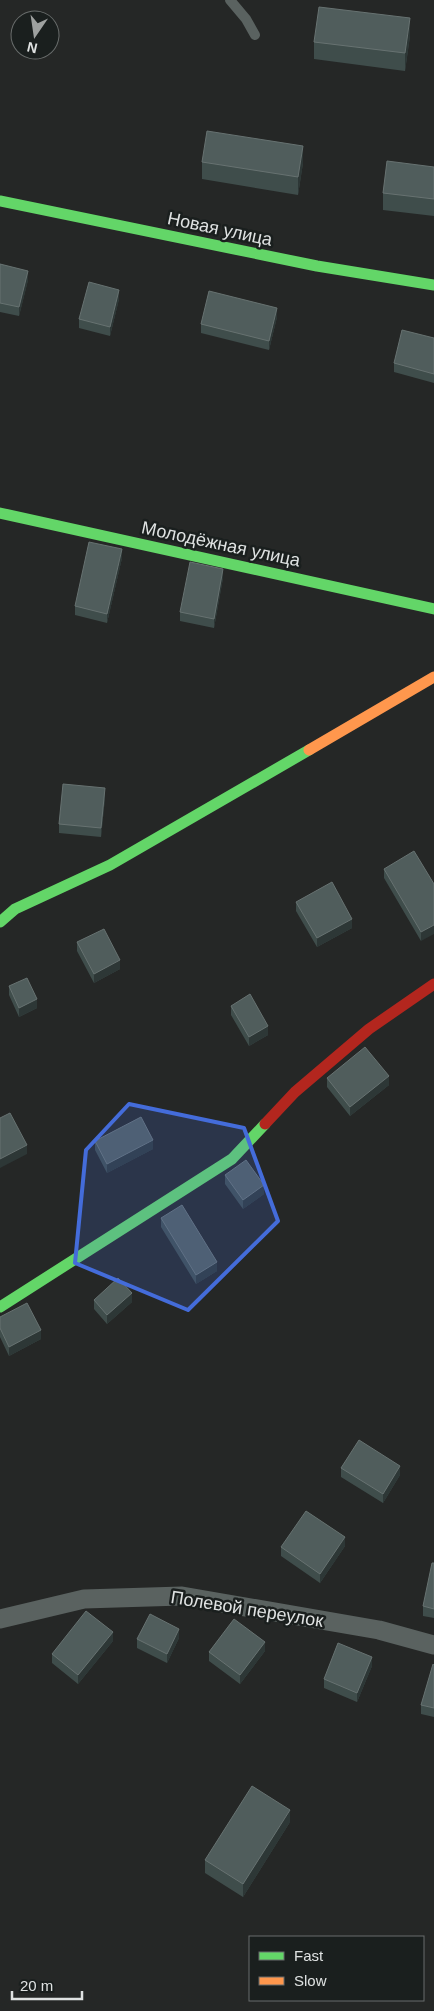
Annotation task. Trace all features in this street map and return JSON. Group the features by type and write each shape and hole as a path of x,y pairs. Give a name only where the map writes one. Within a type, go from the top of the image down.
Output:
{"street":[{"name":"Новая улица","path":"0,201 318,266 434,285"},
{"name":"Молодёжная улица","path":"0,513 434,609"},
{"path":"0,922 8,908 110,865 434,677"},
{"path":"0,1307 232,1159 295,1092 369,1029 434,984"},
{"name":"Полевой переулок","path":"0,1619 84,1599 182,1596 379,1630 434,1645"}],"lane":[{"path":"230,0 246,19 255,35"}],"highlighted area":[{"path":"129,1104 244,1128 278,1221 188,1310 75,1263 86,1150"}],"building":[{"path":"319,7 410,18 405,53 314,42"},
{"path":"207,131 303,146 298,177 202,162"},
{"path":"387,161 434,167 434,199 383,193"},
{"path":"0,264 28,271 19,307 0,303"},
{"path":"89,282 119,290 110,327 79,319"},
{"path":"209,291 277,308 269,341 201,324"},
{"path":"402,330 434,338 434,374 394,363"},
{"path":"89,542 122,549 107,614 75,606"},
{"path":"190,562 223,569 214,619 180,612"},
{"path":"63,784 105,788 101,828 59,824"},
{"path":"414,851 434,884 434,925 421,932 384,869"},
{"path":"332,882 352,919 317,938 296,902"},
{"path":"104,929 120,960 94,974 77,942"},
{"path":"27,978 37,999 19,1008 9,986"},
{"path":"250,994 268,1026 249,1037 231,1006"},
{"path":"365,1047 389,1076 350,1107 327,1078"},
{"path":"10,1113 27,1145 0,1159 0,1118"},
{"path":"141,1117 153,1140 107,1164 95,1141"},
{"path":"246,1160 264,1185 243,1200 225,1175"},
{"path":"182,1205 217,1262 196,1275 161,1218"},
{"path":"118,1278 132,1293 107,1315 94,1300"},
{"path":"27,1303 41,1330 9,1347 0,1328 0,1317"},
{"path":"359,1440 400,1466 383,1494 341,1468"},
{"path":"306,1511 345,1537 320,1574 281,1547"},
{"path":"432,1563 434,1563 434,1609 423,1606"},
{"path":"86,1611 113,1632 78,1675 52,1654"},
{"path":"150,1614 179,1629 167,1654 137,1639"},
{"path":"234,1619 265,1642 240,1675 209,1652"},
{"path":"338,1643 372,1657 357,1693 324,1679"},
{"path":"434,1665 434,1708 421,1705"},
{"path":"252,1786 290,1810 243,1884 205,1860"}],"traffic: fast":[{"path":"0,201 317,266 434,285"},
{"path":"0,513 434,609"},
{"path":"0,922 15,909 110,865 309,750"},
{"path":"0,1307 232,1159 265,1124"}],"traffic: slow":[{"path":"309,750 434,677"}],"traffic: jam":[{"path":"265,1124 295,1092 369,1029 434,984"}]}
